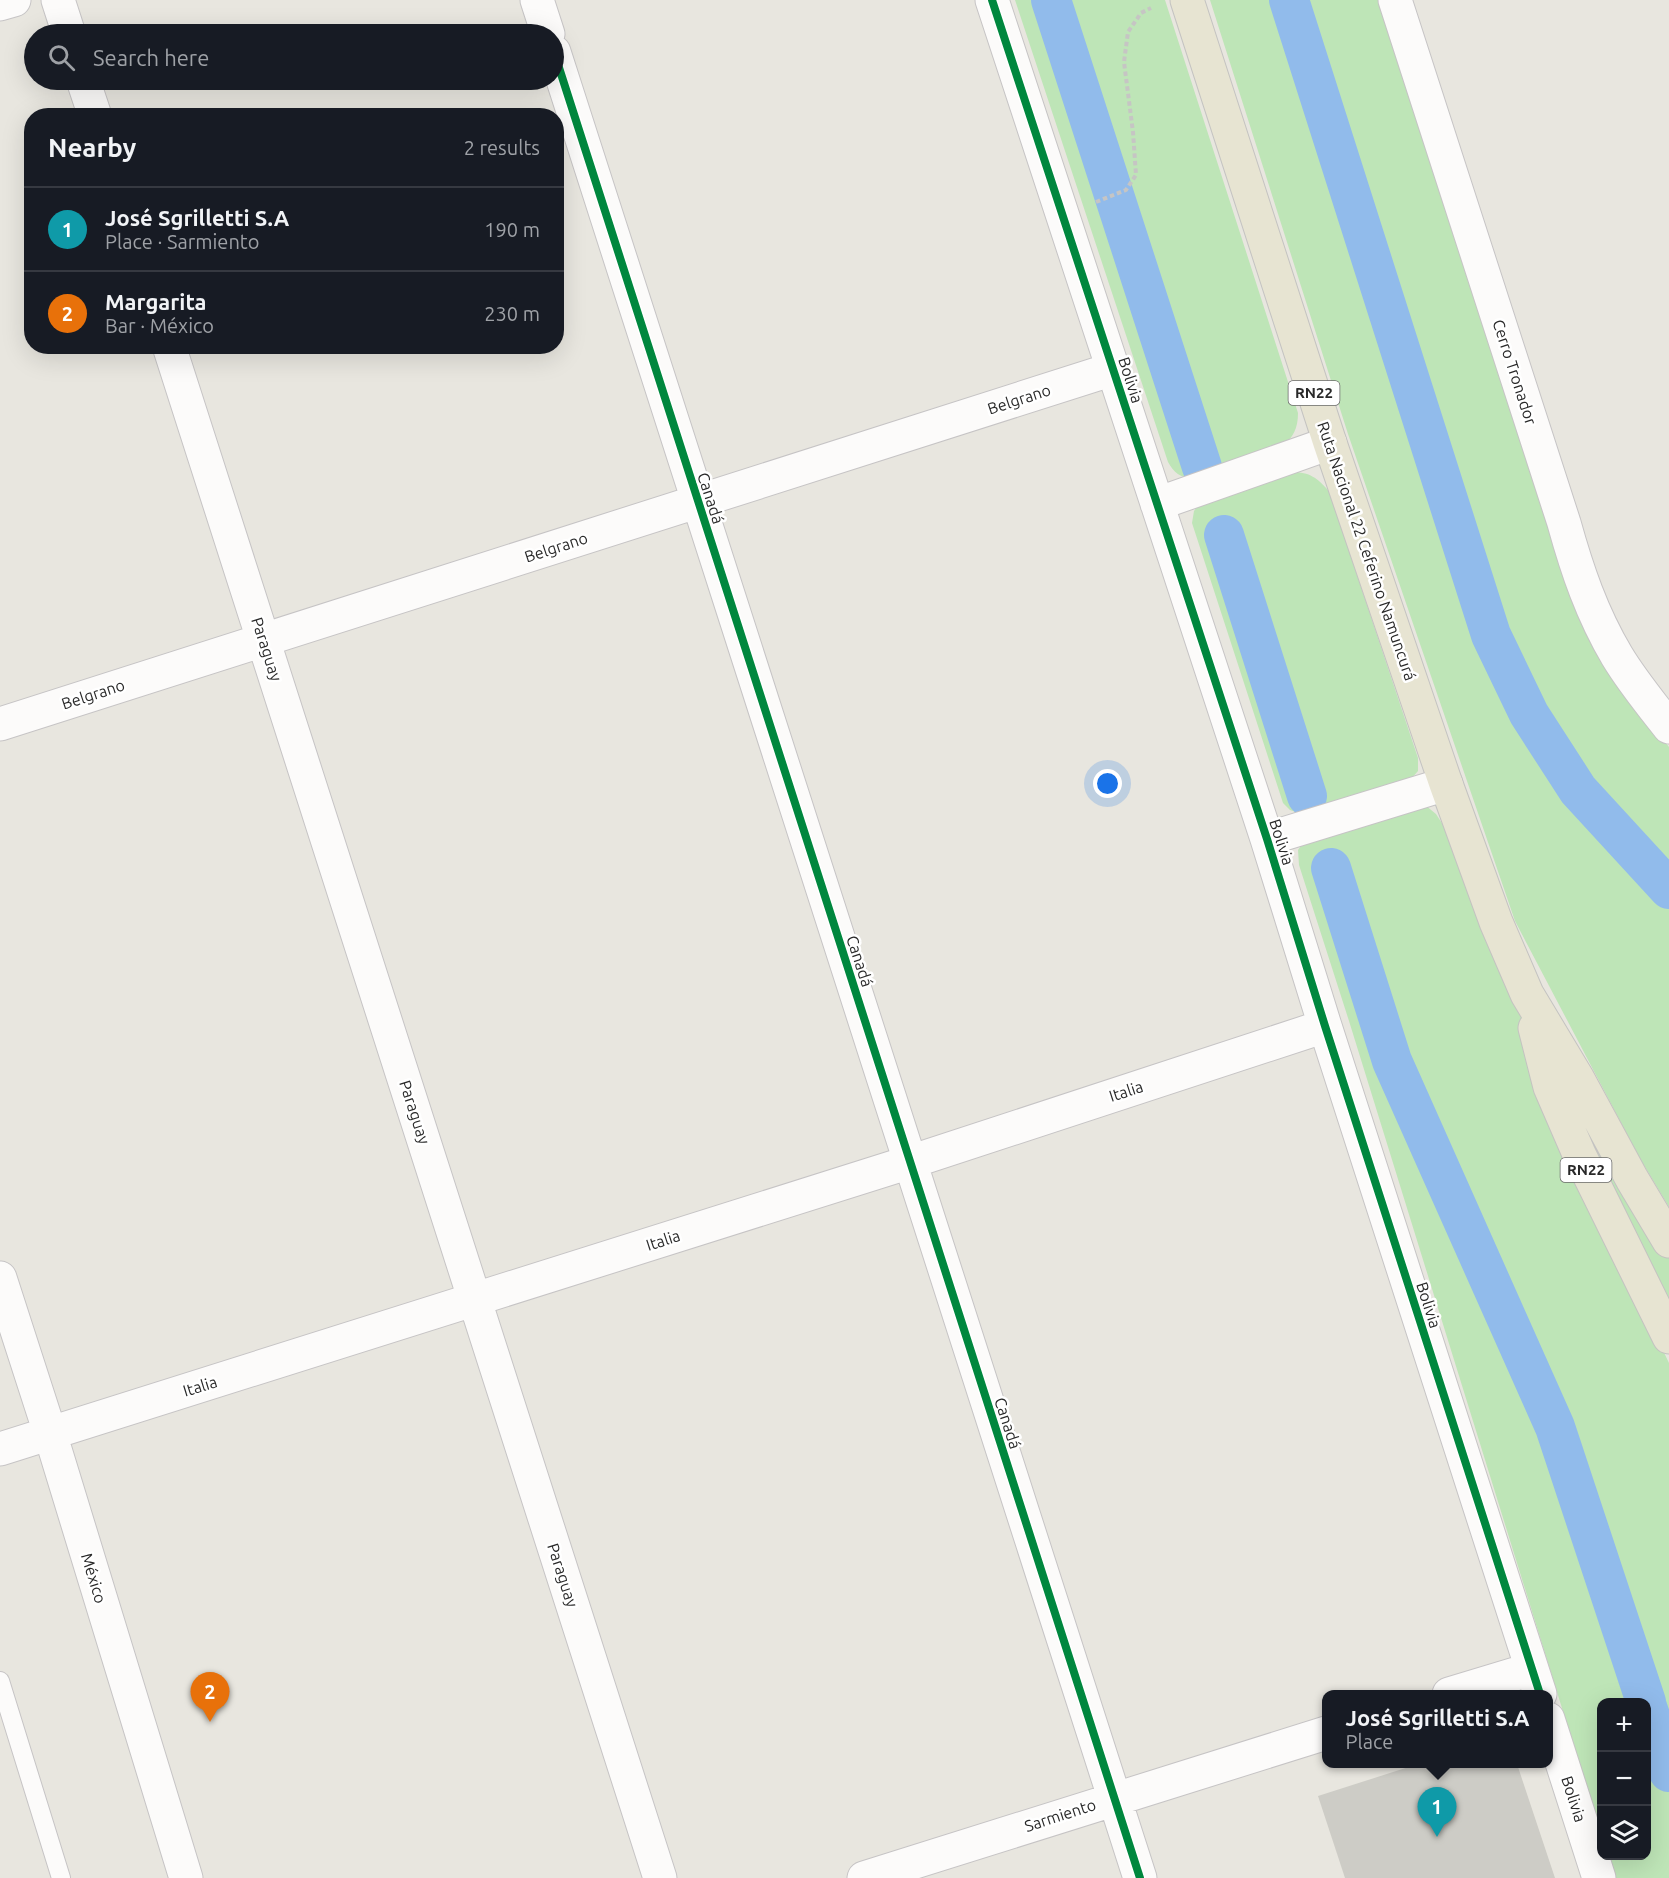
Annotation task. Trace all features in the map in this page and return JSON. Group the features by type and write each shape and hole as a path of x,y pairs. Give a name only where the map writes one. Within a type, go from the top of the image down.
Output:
{"highway":[{"name":"Ruta Nacional 22 Ceferino Namuncurá","path":"1172,2 1330,443 1446,784 1496,922 1527,994 1578,1079 1632,1179 1669,1241"},
{"name":"Ruta Nacional 22 Ceferino Namuncurá","path":"1527,994 1550,1087 1578,1154 1669,1337"}],"street":[{"path":"0,4 14,0"},
{"path":"58,0 66,24"},
{"path":"537,0 545,24"},
{"name":"Bolivia","path":"992,0 1267,839 1536,1682"},
{"name":"Cerro Tronador","path":"1395,0 1564,523 1578,573 1594,612 1617,656 1669,727"},
{"name":"Canadá","path":"564,83 1140,1878"},
{"path":"86,90 92,108"},
{"name":"Paraguay","path":"172,354 660,1878"},
{"name":"Belgrano","path":"0,724 1113,369"},
{"path":"1157,504 1330,443"},
{"path":"1267,839 1446,784"},
{"name":"Italia","path":"0,1449 910,1162 1325,1026"},
{"name":"México","path":"0,1278 50,1433 186,1878"},
{"path":"1482,1690 1536,1682"},
{"name":"Sarmiento","path":"864,1878 1322,1733"},
{"name":"Bolivia","path":"1553,1735 1599,1878"}],"lane":[{"path":"0,1681 61,1878"}],"path":[{"path":"1103,199 1126,190 1136,175 1124,62 1128,32 1141,14 1172,2"}],"green space":[{"path":"1015,0 1165,0 1298,413 1294,432 1283,447 1193,479 1178,474 1170,466"},
{"path":"1210,0 1382,0 1628,694 1669,747 1669,1207 1639,1157 1515,921 1348,434"},
{"path":"1292,472 1304,473 1313,477 1329,491 1418,758 1418,771 1411,779 1298,813 1290,810 1283,803 1192,523 1194,511 1201,502"},
{"path":"1425,805 1436,814 1447,831 1486,942 1530,1035 1541,1096 1669,1363 1669,1878 1615,1878 1609,1860 1651,1860 1651,1698 1597,1698 1597,1821 1299,865 1298,850 1305,840"},
{"path":"1562,1088 1669,1247 1669,1322"}],"building":[{"path":"1406,1768 1518,1768 1555,1878 1345,1878 1318,1796"}],"waterway":[{"path":"1051,0 1202,467"},
{"path":"1289,0 1491,635 1529,714 1578,790 1669,889"},
{"path":"1224,535 1307,796"},
{"path":"1331,868 1392,1061 1555,1427 1645,1698"},
{"path":"1651,1719 1669,1772"}],"cycle path":[{"path":"992,0 1267,839 1539,1690"},
{"path":"564,83 1140,1878"}],"place":[{"name":"Margarita","path":"210,1722"},
{"name":"José Sgrilletti S.A","path":"1437,1837"}]}
